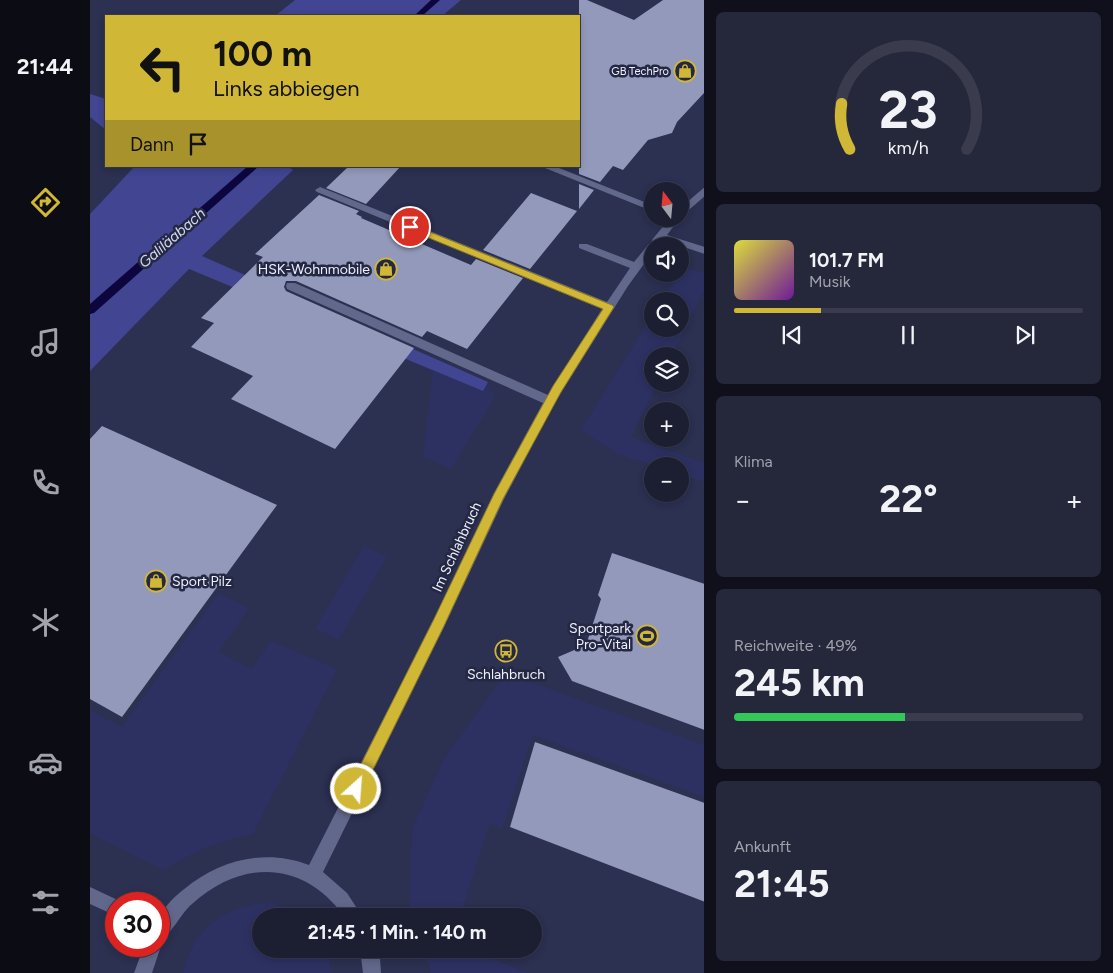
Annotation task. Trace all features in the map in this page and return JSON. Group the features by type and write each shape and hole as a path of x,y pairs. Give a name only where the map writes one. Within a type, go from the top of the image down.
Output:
{"street":[{"path":"548,167 644,205"},
{"path":"320,190 609,307"},
{"path":"689,204 704,190"},
{"path":"583,246 636,268"},
{"path":"689,249 704,251"},
{"name":"Im Schlahbruch","path":"313,875 438,624 498,497 550,401 609,307 644,257"},
{"path":"291,286 550,401"},
{"path":"170,916 184,898 214,876 247,865 281,864 313,875 340,895 349,908"},
{"path":"90,896 105,903"},
{"path":"143,973 149,957"},
{"path":"371,958 372,973"}],"shaded area":[{"path":"90,0 704,0 704,973 90,973"},
{"path":"295,0 461,0 443,15 276,15"},
{"path":"90,94 105,99 105,129 90,117"},
{"path":"134,167 288,167 293,170 202,256 488,382 483,391 189,269 90,371 90,214"},
{"path":"689,268 704,273 704,290 689,320 689,292 668,292 674,282 689,282"},
{"path":"644,329 644,337 680,337 676,347 644,347 644,392 653,392 648,402 644,402 644,410 631,437 644,442 644,447 659,447 687,457 644,457 644,462 618,454 581,430"},
{"path":"433,370 483,391 488,382 494,399 451,469 423,457"},
{"path":"689,458 704,463 704,482 689,477"},
{"path":"364,546 387,556 339,639 315,629"},
{"path":"219,593 249,608 219,652 252,669 271,641 337,669 253,834 228,840 207,848 186,857 164,870 90,833 90,710 122,727"},
{"path":"506,673 704,745 704,797 533,735 502,829 490,824 463,908 411,908 412,829 444,759"},
{"path":"268,902 288,908 252,908 252,958 328,958 332,973 183,973 195,943 213,922 237,909"},
{"path":"427,958 490,958 528,973 431,973"}],"building":[{"path":"579,0 587,0 634,20 663,0 704,0 704,93 677,122 672,133 648,140 623,170 613,166 600,182 579,174"},
{"path":"348,167 400,167 366,204 326,188"},
{"path":"579,184 594,190 579,209"},
{"path":"531,193 577,211 530,269 483,250"},
{"path":"319,195 359,211 356,214 361,218 471,265 476,259 523,278 467,349 427,331 422,337 296,281 286,281 284,287 286,291 414,348 335,449 231,399 253,376 191,347 214,323 201,318 263,257 255,254"},
{"name":"Sport Pilz","path":"102,426 277,505 122,717 90,699 90,439"},
{"name":"Sportpark Pro-Vital","path":"612,553 704,584 704,730 572,681 558,657 586,645 601,599 598,595"},
{"path":"535,742 704,803 704,902 510,827"}],"waterway":[{"name":"Galiläabach","path":"419,15 436,0"},
{"name":"Galiläabach","path":"90,310 253,167"}],"place":[{"name":"GB TechPro","path":"685,71"},
{"name":"HSK-Wohnmobile","path":"386,269"},
{"name":"Sport Pilz","path":"156,581"},
{"name":"Sportpark Pro-Vital","path":"647,636"},
{"name":"Schlahbruch","path":"506,651"}],"route":[{"path":"356,789 438,624 498,497 557,389 609,307 410,227"}]}
